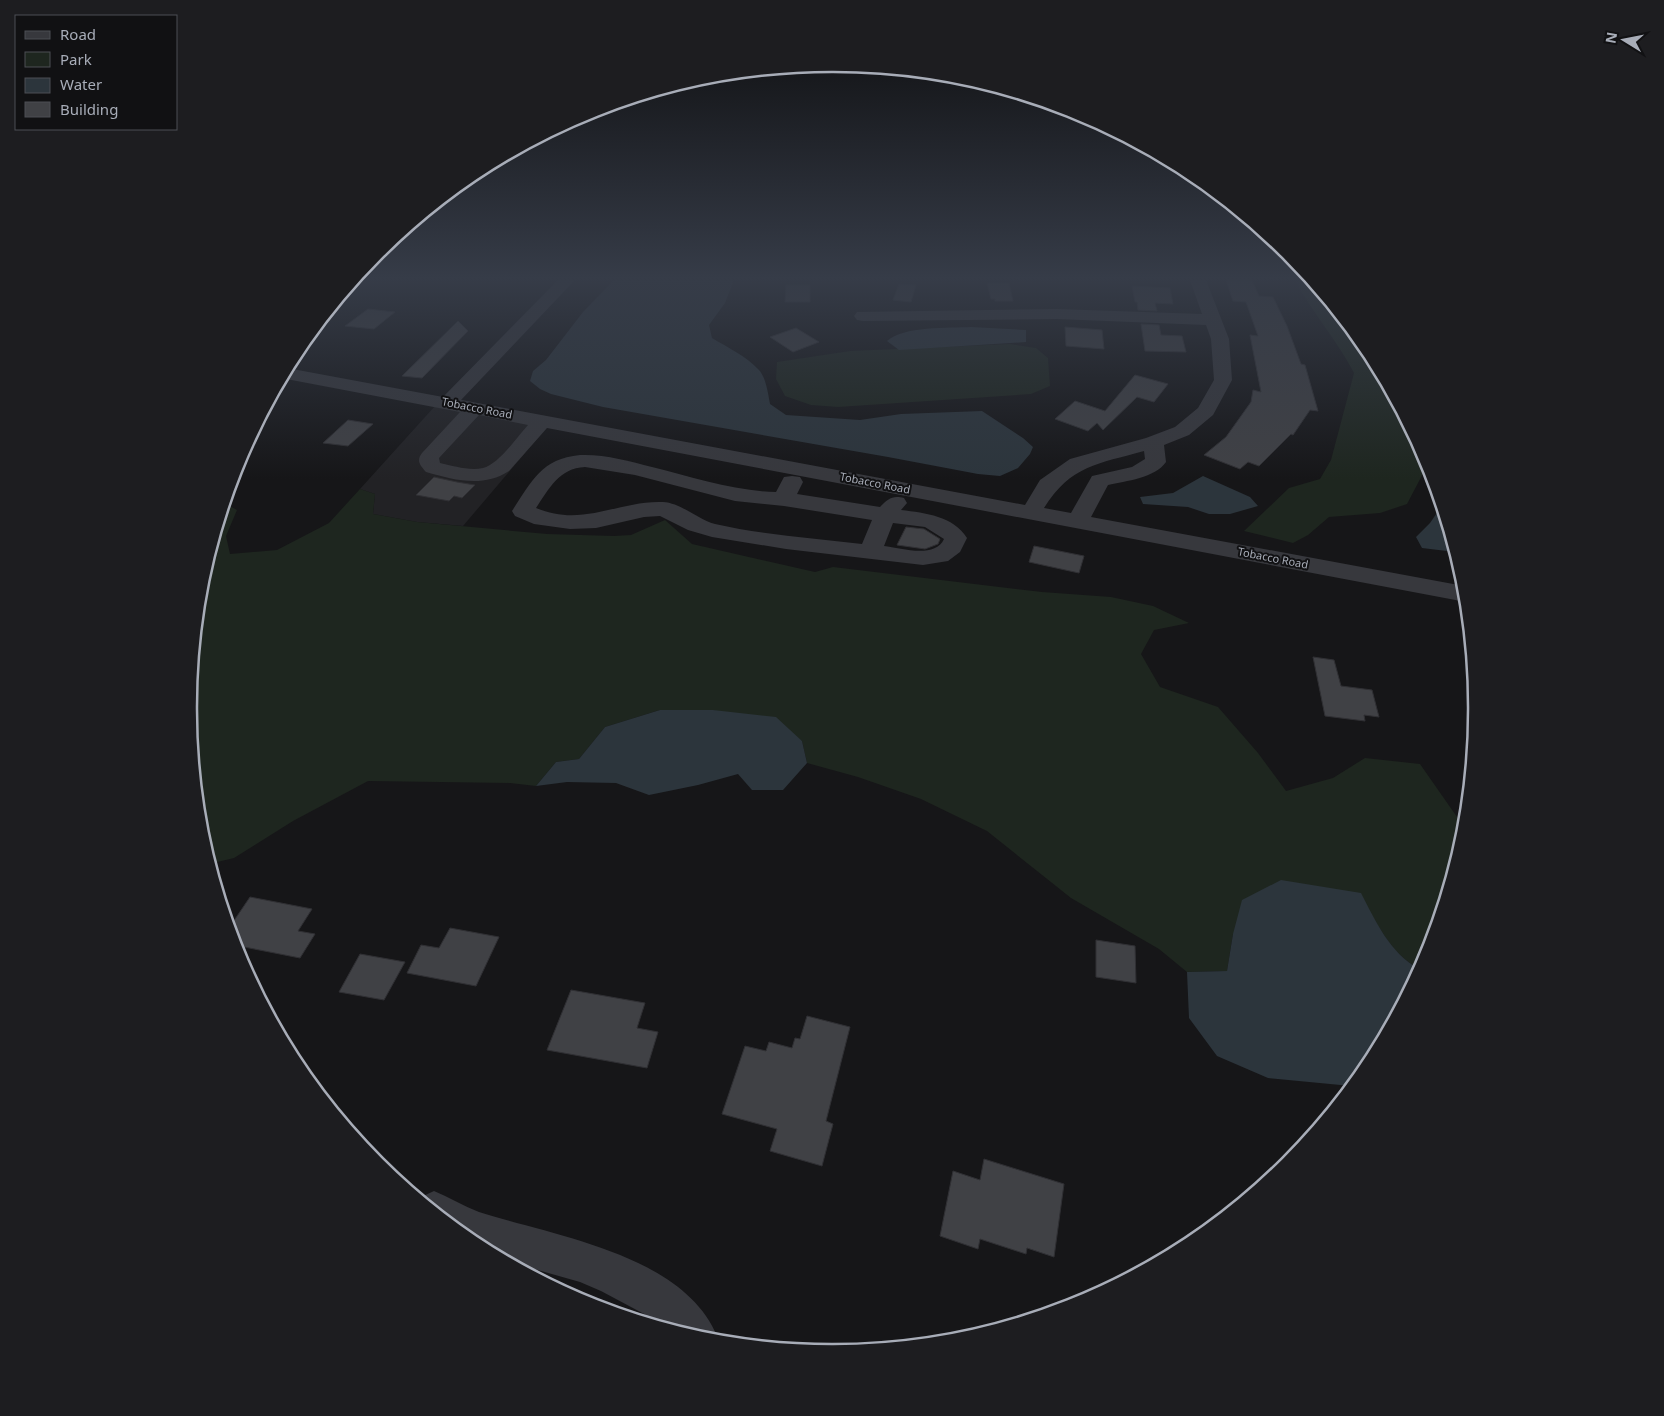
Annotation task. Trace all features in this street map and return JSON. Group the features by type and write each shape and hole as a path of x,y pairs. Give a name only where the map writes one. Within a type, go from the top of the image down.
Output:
{"street":[{"path":"448,403 503,346"},
{"path":"1031,512 1048,485 1077,463 1153,442 1182,431 1206,411 1223,380 1221,346"},
{"name":"Tobacco Road","path":"292,374 1456,592"},
{"path":"475,408 429,457 428,464 433,468 478,476 495,473 543,420"},
{"path":"1078,521 1100,481 1139,471 1156,462 1153,442"},
{"path":"1098,457 1116,477"},
{"path":"885,515 788,517 712,530 696,525 664,509 644,510 596,521 570,522 542,519 523,511 553,470 583,461 619,466 744,496 769,500 788,517 870,552 922,558 940,556 952,547 956,538 950,529 936,522 885,515"},
{"path":"788,517 798,468"},
{"path":"870,552 885,515 909,489"},
{"path":"469,1229 580,1262 616,1275 661,1300 685,1326"}],"shaded area":[{"path":"444,396 554,419 463,526 417,522 373,514 375,494 360,489"}],"green space":[{"path":"962,346 1024,346 1036,348 1048,358 1050,386 1031,394 838,407 811,405 785,396 776,379 777,362 850,351"},
{"path":"1338,346 1354,346 1360,355 1402,427 1419,465 1423,474 1407,504 1380,513 1329,517 1308,535 1293,543 1244,531 1289,488 1320,479 1331,460 1354,373"},
{"path":"360,489 375,494 373,514 417,522 547,534 614,536 631,535 665,520 692,544 815,572 833,567 1042,592 1111,597 1153,606 1189,623 1154,630 1141,654 1160,687 1218,707 1258,753 1286,791 1333,778 1365,758 1420,764 1457,818 1446,872 1434,912 1413,965 1392,946 1360,894 1233,934 1227,971 1187,972 1159,949 1071,898 987,831 921,799 858,777 807,763 802,741 713,710 660,710 605,727 579,759 556,762 536,786 510,783 368,781 293,821 234,858 216,862 202,791 198,750 198,666 209,584 229,506 237,510 226,536 230,554 277,550 329,523"}],"water":[{"path":"557,346 725,346 742,356 759,370 765,381 770,404 786,415 860,420 901,414 982,411 1023,438 1033,447 1030,454 1018,468 1000,476 978,474 603,407 551,394 540,389 530,381 533,371 546,360"},
{"path":"894,346 961,346 899,350"},
{"path":"1203,476 1250,497 1258,506 1230,514 1209,514 1188,507 1143,504 1140,497 1173,493"},
{"path":"1437,513 1448,551 1422,548 1416,537"},
{"path":"660,710 713,710 776,717 802,741 807,763 783,790 752,790 738,774 698,785 649,795 616,783 567,782 536,786 556,762 579,759 605,727"},
{"path":"1281,880 1361,893 1378,926 1392,946 1413,965 1382,1026 1343,1085 1268,1078 1217,1056 1189,1018 1187,972 1227,971 1233,934 1242,900"}],"building":[{"path":"432,346 453,346 422,378 402,376"},
{"path":"784,346 808,346 793,352"},
{"path":"1067,346 1104,346 1104,349"},
{"path":"1144,346 1185,346 1186,352 1145,351"},
{"path":"1252,346 1294,346 1301,364 1305,365 1318,411 1310,410 1293,435 1291,434 1259,466 1248,462 1240,469 1204,455 1226,437 1251,402 1253,390 1261,392"},
{"path":"1135,375 1168,384 1154,402 1137,397 1103,430 1097,423 1088,431 1055,419 1075,401 1105,411"},
{"path":"348,420 373,424 348,446 323,443"},
{"path":"434,477 475,485 462,498 454,496 449,501 416,495"},
{"path":"906,527 924,529 940,539 938,544 925,549 897,545"},
{"path":"1034,546 1084,556 1079,573 1029,562"},
{"path":"1313,657 1334,660 1341,686 1372,690 1379,717 1364,715 1365,721 1325,716"},
{"path":"250,897 312,909 298,931 315,934 300,958 243,947 234,921"},
{"path":"450,928 499,937 476,986 407,973 421,945 439,948"},
{"path":"1096,940 1135,946 1136,983 1096,977"},
{"path":"360,954 405,962 384,1000 339,992"},
{"path":"571,990 645,1003 637,1028 658,1032 647,1068 547,1050"},
{"path":"807,1016 850,1027 826,1121 833,1124 822,1166 770,1151 777,1129 722,1114 745,1046 766,1051 769,1042 792,1048 795,1038 800,1039"},
{"path":"984,1159 1064,1184 1054,1257 1027,1248 1026,1254 980,1239 978,1249 940,1236 953,1171 980,1180"}]}
